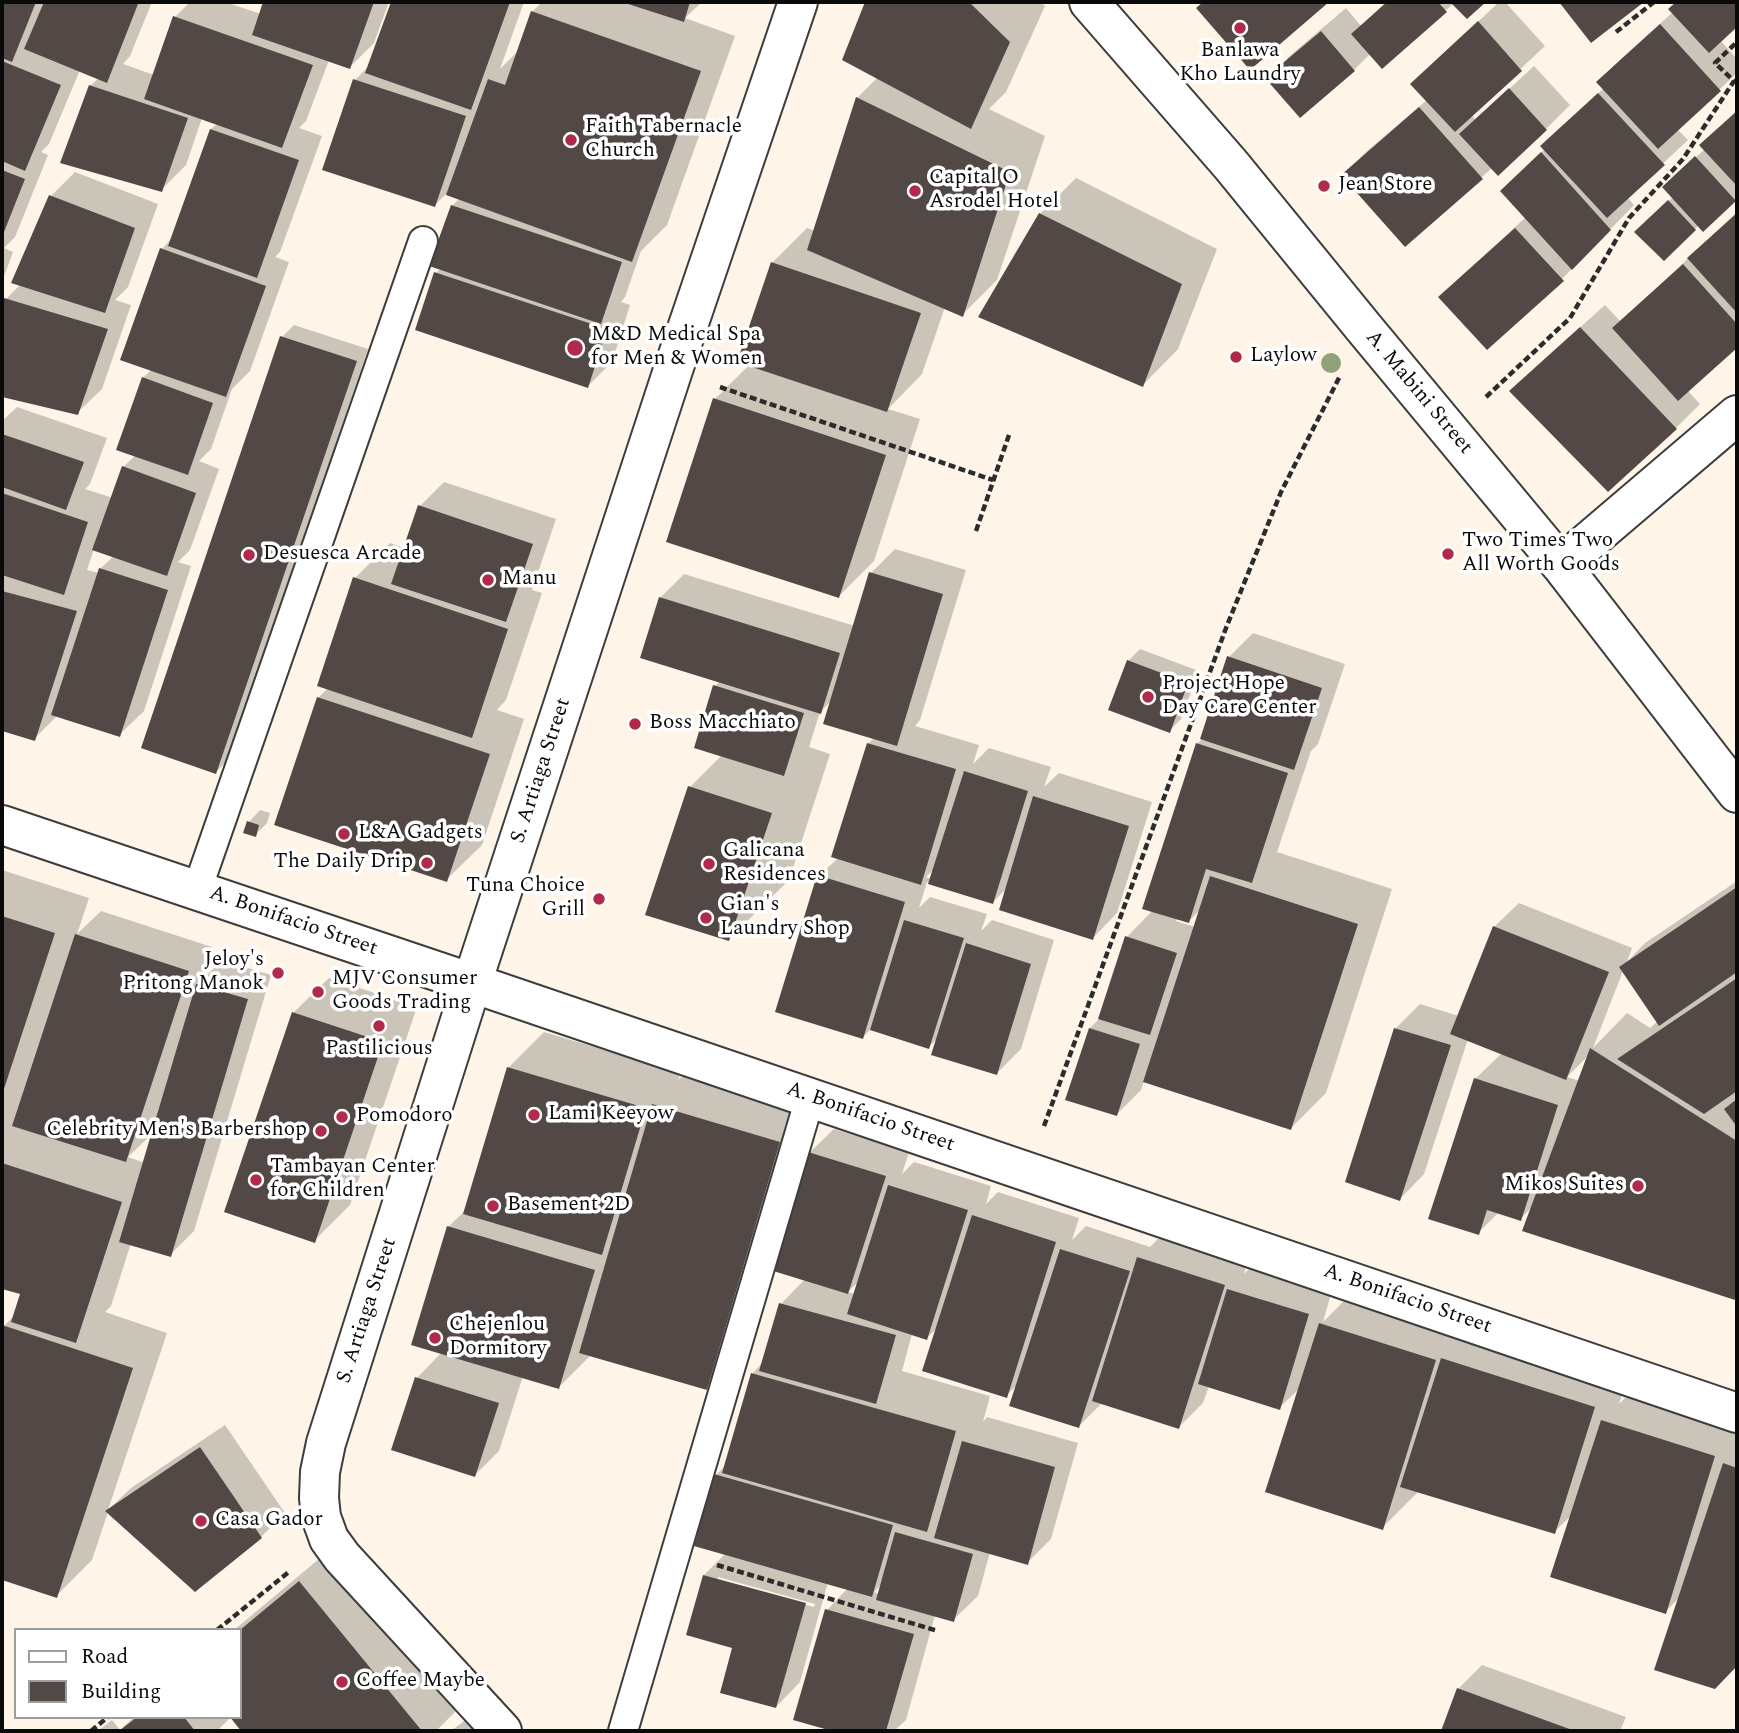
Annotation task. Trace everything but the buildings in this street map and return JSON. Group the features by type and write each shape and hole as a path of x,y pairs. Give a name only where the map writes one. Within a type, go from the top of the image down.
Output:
{"street":[{"name":"S. Artiaga Street","path":"502,1731 342,1557 329,1539 321,1517 320,1472 326,1443 472,983 673,370 798,2"},
{"name":"A. Mabini Street","path":"1089,2 1231,165 1561,565 1737,793"},
{"path":"1561,565 1737,415"},
{"name":"A. Bonifacio Street","path":"2,825 1737,1413"}],"lane":[{"path":"197,890 423,241"},
{"path":"623,1731 810,1098"}],"path":[{"path":"1616,32 1654,2"},
{"path":"1450,432 1570,318 1629,218 1683,159 1734,81 1716,62 1737,42"},
{"path":"1028,1172 1226,628 1281,492 1364,328"},
{"path":"673,370 993,481"},
{"path":"976,531 1010,432"},
{"path":"219,1628 329,1539"},
{"path":"676,1553 938,1631"},
{"path":"91,1731 106,1719"}],"place":[{"name":"Banlawa Kho Laundry","path":"1240,28"},
{"name":"Faith Tabernacle Church","path":"571,140"},
{"name":"Jean Store","path":"1324,186"},
{"name":"Capital O Asrodel Hotel","path":"915,191"},
{"name":"M&D Medical Spa for Men & Women","path":"575,348"},
{"name":"Laylow","path":"1236,357"},
{"name":"Two Times Two All Worth Goods","path":"1448,554"},
{"name":"Desuesca Arcade","path":"249,555"},
{"name":"Manu","path":"488,580"},
{"name":"Project Hope Day Care Center","path":"1148,697"},
{"name":"Boss Macchiato","path":"635,724"},
{"name":"L&A Gadgets","path":"344,834"},
{"name":"The Daily Drip","path":"427,863"},
{"name":"Galicana Residences","path":"709,864"},
{"name":"Tuna Choice Grill","path":"599,899"},
{"name":"Gian's Laundry Shop","path":"706,918"},
{"name":"Jeloy's Pritong Manok","path":"278,973"},
{"name":"MJV Consumer Goods Trading","path":"318,992"},
{"name":"Pastilicious","path":"379,1026"},
{"name":"Lami Keeyow","path":"534,1115"},
{"name":"Pomodoro","path":"342,1117"},
{"name":"Celebrity Men's Barbershop","path":"321,1131"},
{"name":"Tambayan Center for Children","path":"256,1180"},
{"name":"Mikos Suites","path":"1638,1186"},
{"name":"Basement 2D","path":"493,1206"},
{"name":"Chejenlou Dormitory","path":"435,1338"},
{"name":"Casa Gador","path":"201,1521"},
{"name":"Coffee Maybe","path":"342,1682"}]}
